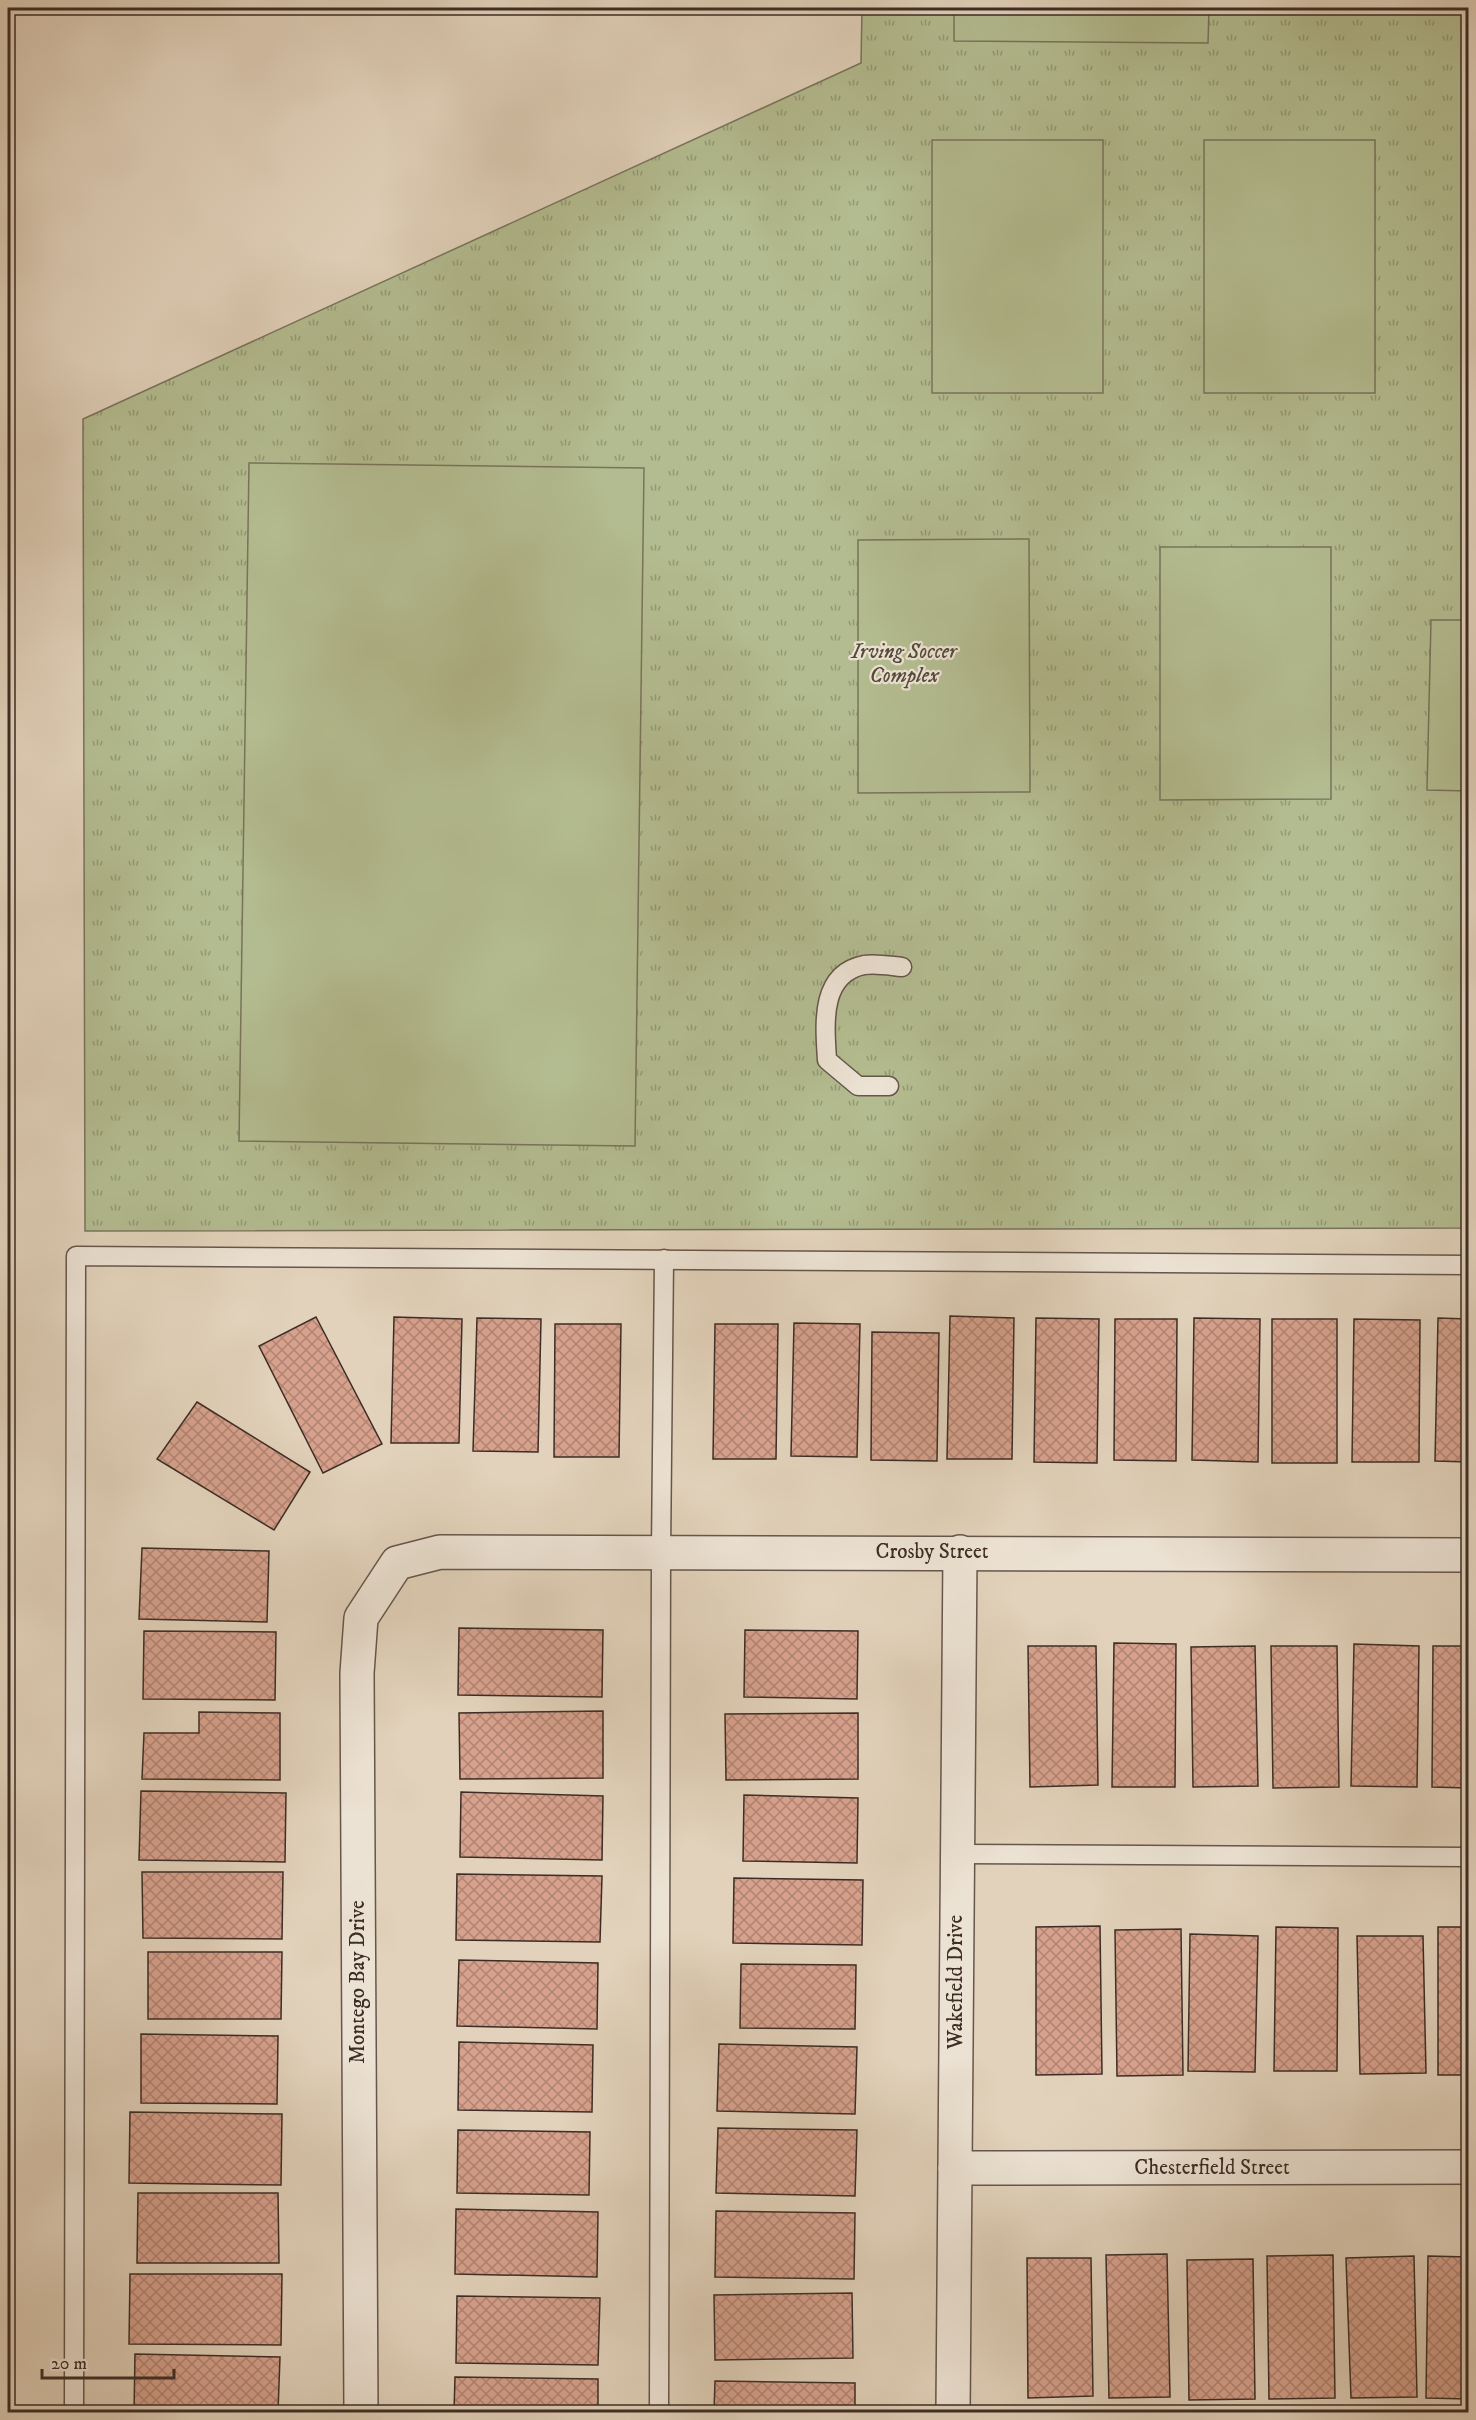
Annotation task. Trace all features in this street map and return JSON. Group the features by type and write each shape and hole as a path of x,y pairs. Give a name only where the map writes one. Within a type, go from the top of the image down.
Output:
{"street":[{"name":"Crosby Street","path":"397,1563 440,1552 1468,1555"},
{"name":"Wakefield Drive","path":"953,2412 960,1552"},
{"name":"Montego Bay Drive","path":"360,2412 357,1673 361,1618 397,1563"},
{"name":"Chesterfield Street","path":"955,2168 1468,2167"}],"lane":[{"path":"889,1086 858,1086 827,1060 825,1022 830,991 844,975 864,965 902,967"},
{"path":"74,2412 76,1256 1468,1265"},
{"path":"659,2412 664,1259"},
{"path":"957,1854 1468,1857"}],"green space":[{"name":"Irving Soccer Complex","path":"862,8 1468,8 1468,1228 85,1231 83,419 861,63"},
{"path":"954,8 1209,8 1208,43 954,41"},
{"path":"932,140 1103,140 1103,393 932,393"},
{"path":"1204,140 1375,140 1375,393 1204,393"},
{"path":"1467,249 1468,420 1462,420"},
{"path":"249,463 644,468 635,1146 239,1141"},
{"path":"1029,539 1030,792 858,793 858,540"},
{"path":"1160,547 1331,547 1331,799 1160,800"},
{"path":"1431,620 1468,620 1468,791 1427,790"}],"building":[{"path":"950,1316 1014,1318 1012,1459 947,1459"},
{"path":"316,1317 382,1444 323,1473 259,1346"},
{"path":"394,1317 462,1319 459,1443 391,1443"},
{"path":"477,1318 541,1319 538,1452 473,1451"},
{"path":"1036,1318 1099,1319 1097,1463 1034,1462"},
{"path":"1194,1318 1260,1319 1258,1462 1192,1460"},
{"path":"1438,1318 1468,1319 1468,1462 1435,1461"},
{"path":"1115,1319 1177,1319 1176,1461 1114,1460"},
{"path":"1272,1319 1337,1319 1337,1463 1272,1463"},
{"path":"1354,1319 1420,1320 1419,1462 1352,1462"},
{"path":"794,1323 860,1324 857,1457 791,1456"},
{"path":"555,1324 621,1324 619,1457 554,1457"},
{"path":"715,1324 778,1324 776,1459 713,1459"},
{"path":"872,1332 939,1333 937,1461 871,1460"},
{"path":"197,1402 310,1472 274,1530 157,1459"},
{"path":"142,1548 269,1551 267,1622 139,1619"},
{"path":"459,1628 603,1630 602,1697 458,1695"},
{"path":"745,1630 858,1631 857,1699 744,1697"},
{"path":"144,1631 276,1632 275,1700 143,1699"},
{"path":"1114,1643 1176,1644 1175,1787 1112,1787"},
{"path":"1354,1644 1419,1646 1417,1787 1351,1786"},
{"path":"1028,1646 1096,1646 1098,1785 1030,1787"},
{"path":"1255,1646 1258,1786 1193,1787 1191,1647"},
{"path":"1271,1646 1337,1646 1339,1787 1273,1788"},
{"path":"1433,1646 1468,1646 1468,1788 1432,1787"},
{"path":"603,1711 603,1778 460,1779 459,1713"},
{"path":"199,1712 280,1713 280,1780 142,1779 144,1733 199,1733"},
{"path":"858,1713 858,1779 726,1780 725,1714"},
{"path":"141,1791 286,1793 285,1862 139,1860"},
{"path":"461,1792 603,1796 602,1860 460,1857"},
{"path":"744,1795 858,1798 857,1863 743,1861"},
{"path":"142,1872 283,1872 282,1939 143,1938"},
{"path":"457,1874 602,1876 600,1942 456,1940"},
{"path":"734,1878 863,1880 862,1945 733,1943"},
{"path":"1100,1926 1102,2074 1036,2075 1036,1927"},
{"path":"1276,1927 1338,1928 1337,2071 1274,2071"},
{"path":"1438,1927 1468,1927 1468,2075 1438,2075"},
{"path":"1181,1929 1183,2075 1117,2076 1115,1930"},
{"path":"1190,1934 1258,1936 1255,2072 1188,2071"},
{"path":"1357,1936 1423,1936 1426,2073 1360,2074"},
{"path":"148,1952 282,1952 281,2019 148,2019"},
{"path":"459,1960 598,1963 597,2029 457,2026"},
{"path":"741,1964 856,1965 855,2029 740,2028"},
{"path":"141,2034 278,2036 277,2104 141,2103"},
{"path":"459,2042 593,2045 592,2112 458,2110"},
{"path":"719,2044 857,2047 855,2114 717,2111"},
{"path":"130,2112 282,2114 281,2185 129,2183"},
{"path":"718,2128 857,2130 855,2196 716,2193"},
{"path":"458,2130 590,2132 589,2195 457,2193"},
{"path":"138,2193 278,2193 279,2263 137,2263"},
{"path":"456,2209 598,2212 597,2277 455,2274"},
{"path":"716,2211 855,2213 854,2279 715,2277"},
{"path":"1167,2254 1170,2397 1109,2398 1106,2255"},
{"path":"1333,2255 1335,2398 1269,2399 1267,2256"},
{"path":"1414,2256 1417,2397 1351,2398 1346,2258"},
{"path":"1428,2256 1468,2257 1468,2399 1426,2398"},
{"path":"1027,2258 1091,2258 1093,2396 1028,2398"},
{"path":"1253,2259 1255,2399 1189,2400 1187,2260"},
{"path":"130,2274 282,2274 281,2345 129,2344"},
{"path":"852,2293 853,2358 715,2360 714,2295"},
{"path":"457,2296 600,2298 598,2365 456,2363"},
{"path":"135,2354 280,2357 278,2412 134,2412"},
{"path":"455,2377 598,2379 598,2412 454,2412"},
{"path":"715,2381 855,2383 855,2412 714,2412"}]}
